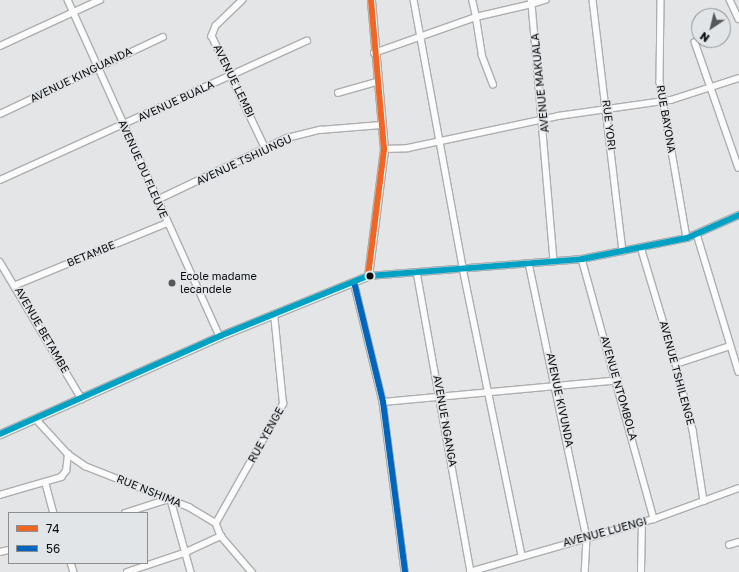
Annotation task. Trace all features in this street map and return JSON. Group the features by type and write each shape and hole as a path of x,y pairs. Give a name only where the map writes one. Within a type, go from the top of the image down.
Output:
{"street":[{"name":"AVENUE DU FLEUVE","path":"68,0 98,64 122,125 220,336"},
{"path":"0,46 100,0"},
{"name":"AVENUE LEMBI","path":"243,0 212,31 231,76 266,149"},
{"path":"368,276 384,149 373,53 371,0"},
{"path":"414,0 418,35 438,142 463,268 491,394 522,555"},
{"path":"472,0 482,56 493,85"},
{"path":"373,53 418,35 476,17 545,0"},
{"name":"RUE YORI","path":"593,0 608,110 623,251"},
{"name":"RUE BAYONA","path":"661,0 660,82 665,99 687,238"},
{"path":"730,0 739,19"},
{"name":"AVENUE MAKUALA","path":"532,2 544,119 554,261"},
{"name":"AVENUE KINGUANDA","path":"0,114 98,64 163,37"},
{"name":"AVENUE BUALA","path":"0,180 307,41"},
{"path":"697,48 712,86 739,168"},
{"path":"384,149 438,142 544,119 608,110 665,99 675,99 739,78"},
{"path":"338,93 376,82"},
{"name":"AVENUE TSHIUNGU","path":"157,200 287,138 320,130 381,125"},
{"path":"0,434 37,420 220,336 368,276 582,259 687,238 739,215"},
{"name":"BETAMBE","path":"16,285 167,223"},
{"path":"697,234 739,372"},
{"name":"AVENUE TSHILENGE","path":"641,247 676,364 693,430 704,501"},
{"name":"AVENUE NTOMBOLA","path":"582,259 618,380 654,519"},
{"name":"AVENUE BETAMBE","path":"0,262 16,285 82,399"},
{"name":"AVENUE KIVUNDA","path":"529,263 558,387 587,538 585,572"},
{"name":"AVENUE NGANGA","path":"417,272 442,398 470,572"},
{"path":"354,282 383,402 405,572"},
{"name":"RUE YENGE","path":"216,523 283,404 274,314"},
{"path":"676,364 730,346"},
{"path":"383,402 491,394 618,380"},
{"name":"RUE NSHIMA","path":"37,420 68,454 85,466 170,499 216,523"},
{"path":"0,496 46,484 64,475 68,454"},
{"path":"46,484 54,512"},
{"name":"AVENUE LUENGI","path":"470,572 522,555 654,519 739,488"},
{"path":"129,512 170,499 184,553 191,572"},
{"path":"641,572 642,522"},
{"path":"216,523 221,536 252,572"},
{"path":"127,572 184,553 221,536"},
{"path":"729,545 739,542"}],"transit line":[{"name":"74","path":"368,276 384,149 371,0"},
{"path":"0,434 220,336 368,276 582,259 687,238 739,215"},
{"name":"56","path":"354,282 383,402 405,572"}],"place":[{"name":"Ecole madame lecandele","path":"172,283"}]}
